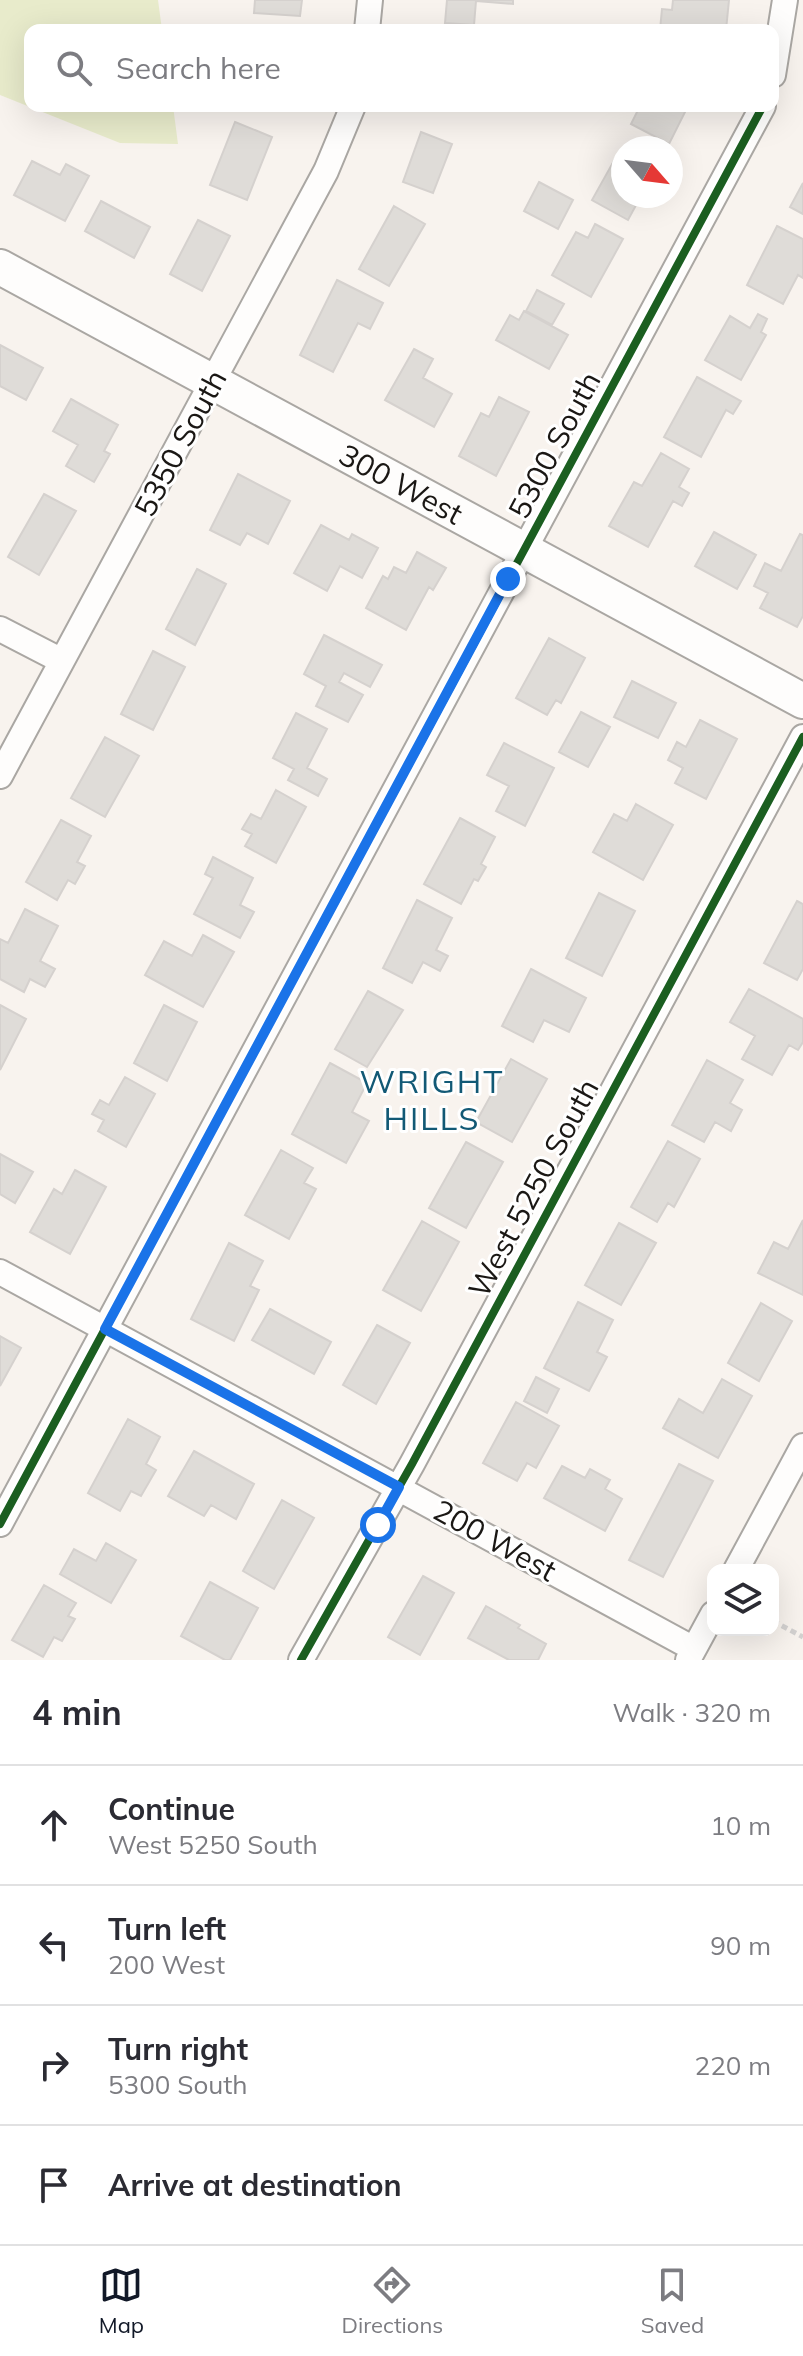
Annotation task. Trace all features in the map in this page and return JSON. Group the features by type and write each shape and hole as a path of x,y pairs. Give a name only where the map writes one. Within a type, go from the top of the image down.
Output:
{"main road":[{"name":"300 West","path":"0,267 803,701"}],"street":[{"path":"368,24 370,0"},
{"path":"779,38 785,0"},
{"name":"5350 South","path":"0,776 326,171 351,112"},
{"name":"5300 South","path":"0,1524 760,112"},
{"path":"0,629 62,661"},
{"name":"West 5250 South","path":"301,1660 399,1487 803,737"},
{"name":"200 West","path":"0,1272 399,1487 691,1655"},
{"path":"739,1564 803,1446"},
{"path":"691,1655 707,1625"}],"path":[{"path":"779,1624 803,1637"}],"green space":[{"path":"0,0 158,0 161,24 24,24 24,105 0,95"},
{"path":"42,112 174,112 178,144 120,143"}],"building":[{"path":"255,0 302,0 300,16 254,13"},
{"path":"447,0 513,0 513,4 476,1 474,24 445,23"},
{"path":"673,0 729,0 727,24 661,24 662,9 672,10"},
{"path":"637,112 685,112 673,136 654,136 631,124"},
{"path":"235,122 272,137 247,200 210,185"},
{"path":"421,132 452,144 433,193 403,182"},
{"path":"32,161 60,175 66,164 89,176 65,221 14,195"},
{"path":"611,166 611,208 634,208 628,220 592,200"},
{"path":"539,182 573,200 558,229 524,211"},
{"path":"803,183 803,214 790,207"},
{"path":"101,201 150,227 134,258 85,231"},
{"path":"394,206 425,224 389,286 359,269"},
{"path":"198,220 230,236 202,291 170,274"},
{"path":"595,224 623,239 591,297 552,275 576,232 588,238"},
{"path":"777,226 803,239 803,278 798,275 783,304 747,285"},
{"path":"337,280 383,303 370,329 358,323 333,372 300,355"},
{"path":"537,290 564,304 552,325 526,311"},
{"path":"524,311 568,335 549,369 496,340 510,315 519,320"},
{"path":"758,314 767,319 761,332 766,335 741,380 705,360 730,316 750,328"},
{"path":"0,345 43,368 26,400 0,386"},
{"path":"414,349 433,359 423,378 452,394 434,427 385,400"},
{"path":"697,377 741,401 733,414 726,410 701,457 664,437"},
{"path":"499,397 529,412 496,476 459,456 481,413 489,417"},
{"path":"71,399 118,425 104,451 110,454 94,482 66,466 78,445 53,431"},
{"path":"661,453 689,469 679,487 689,493 682,506 673,501 648,547 609,526 634,482 642,486"},
{"path":"238,474 290,501 268,544 247,533 240,545 210,530"},
{"path":"44,494 76,511 39,575 8,557"},
{"path":"321,525 349,540 352,534 378,548 362,578 340,566 327,591 294,573"},
{"path":"714,532 756,555 737,589 695,566"},
{"path":"800,534 803,535 803,616 797,627 760,608 768,593 754,586 765,563 781,571"},
{"path":"417,552 446,568 433,590 429,587 406,630 366,608 383,576 388,579 394,567 406,573"},
{"path":"197,569 226,584 195,645 166,629"},
{"path":"324,635 382,665 370,687 344,673 339,682 363,695 348,722 316,706 326,686 304,674"},
{"path":"549,638 585,658 561,703 556,700 547,715 516,698"},
{"path":"153,651 185,667 153,730 121,714"},
{"path":"632,681 676,703 658,738 614,717"},
{"path":"581,712 610,727 588,767 559,752"},
{"path":"296,713 327,729 307,768 327,779 318,796 288,780 294,769 273,758"},
{"path":"700,720 737,739 706,799 675,783 683,768 668,760 677,742 686,747"},
{"path":"105,737 139,756 105,817 71,798"},
{"path":"504,743 554,768 525,826 496,811 509,786 487,775"},
{"path":"276,790 306,807 276,863 245,846 252,834 242,829 251,814 261,819"},
{"path":"636,804 673,825 643,880 593,852 614,814 627,821"},
{"path":"460,818 495,837 481,864 486,867 478,881 474,879 461,904 424,884"},
{"path":"61,820 91,836 77,862 85,866 75,884 68,880 57,900 26,882"},
{"path":"213,857 253,878 240,905 254,912 240,938 194,914 213,878 205,874"},
{"path":"599,893 635,911 602,976 566,958"},
{"path":"417,900 452,918 436,950 448,956 440,971 423,962 412,983 383,968"},
{"path":"797,901 803,904 803,969 797,980 764,963"},
{"path":"25,909 58,926 40,961 55,969 45,987 30,979 24,992 0,979 0,939 8,943"},
{"path":"203,935 234,952 203,1007 145,975 164,941 192,956"},
{"path":"531,969 586,998 569,1032 544,1020 533,1042 502,1026"},
{"path":"749,989 803,1019 803,1042 798,1050 789,1045 772,1075 742,1059 755,1036 730,1022"},
{"path":"368,991 403,1010 367,1067 335,1049"},
{"path":"0,1005 26,1019 0,1070"},
{"path":"164,1005 197,1022 167,1081 134,1063"},
{"path":"511,1059 547,1079 512,1142 476,1122"},
{"path":"707,1060 743,1080 730,1103 742,1110 731,1131 715,1122 704,1142 672,1125"},
{"path":"330,1063 367,1083 352,1112 369,1121 346,1163 292,1134"},
{"path":"125,1077 155,1094 126,1147 98,1131 104,1120 92,1114 100,1100 109,1105"},
{"path":"668,1141 700,1159 674,1207 668,1203 657,1222 631,1207"},
{"path":"466,1142 503,1162 466,1228 429,1208"},
{"path":"281,1150 313,1168 304,1183 316,1189 289,1239 245,1215"},
{"path":"0,1154 33,1172 15,1203 0,1194"},
{"path":"75,1170 106,1187 70,1254 30,1232 54,1189 62,1194"},
{"path":"803,1220 803,1295 758,1273 774,1242 788,1249"},
{"path":"422,1221 459,1242 421,1311 383,1290"},
{"path":"619,1223 656,1243 621,1305 585,1285"},
{"path":"229,1243 263,1261 250,1286 259,1290 234,1341 191,1319"},
{"path":"578,1302 613,1320 597,1352 607,1357 589,1391 544,1368"},
{"path":"761,1303 792,1321 759,1381 728,1363"},
{"path":"270,1309 331,1342 314,1374 252,1340"},
{"path":"377,1325 410,1343 376,1404 343,1385"},
{"path":"0,1336 21,1348 0,1386"},
{"path":"536,1377 559,1389 547,1413 524,1401"},
{"path":"722,1379 752,1396 718,1458 663,1428 679,1399 703,1413"},
{"path":"516,1402 559,1426 536,1468 527,1463 517,1481 483,1463"},
{"path":"128,1419 160,1437 146,1464 156,1470 141,1496 131,1491 120,1511 88,1493"},
{"path":"194,1451 254,1484 236,1519 211,1505 204,1516 168,1496"},
{"path":"679,1464 713,1481 663,1577 629,1560"},
{"path":"562,1466 585,1478 590,1469 610,1480 605,1489 622,1499 605,1531 544,1498"},
{"path":"282,1500 314,1518 274,1589 243,1571"},
{"path":"106,1543 136,1560 111,1603 60,1574 74,1549 96,1561"},
{"path":"423,1576 454,1593 420,1655 388,1637"},
{"path":"210,1582 258,1608 230,1660 181,1636"},
{"path":"44,1585 76,1603 68,1616 75,1619 62,1641 54,1637 43,1657 12,1640"},
{"path":"486,1606 546,1644 538,1660 509,1660 468,1638"}],"cycle path":[{"path":"0,1524 760,112"},
{"path":"301,1660 412,1464 803,737"}],"district":[{"name":"WRIGHT HILLS","path":"432,1100"}],"route":[{"path":"378,1525 399,1487 105,1329 508,579"}]}
